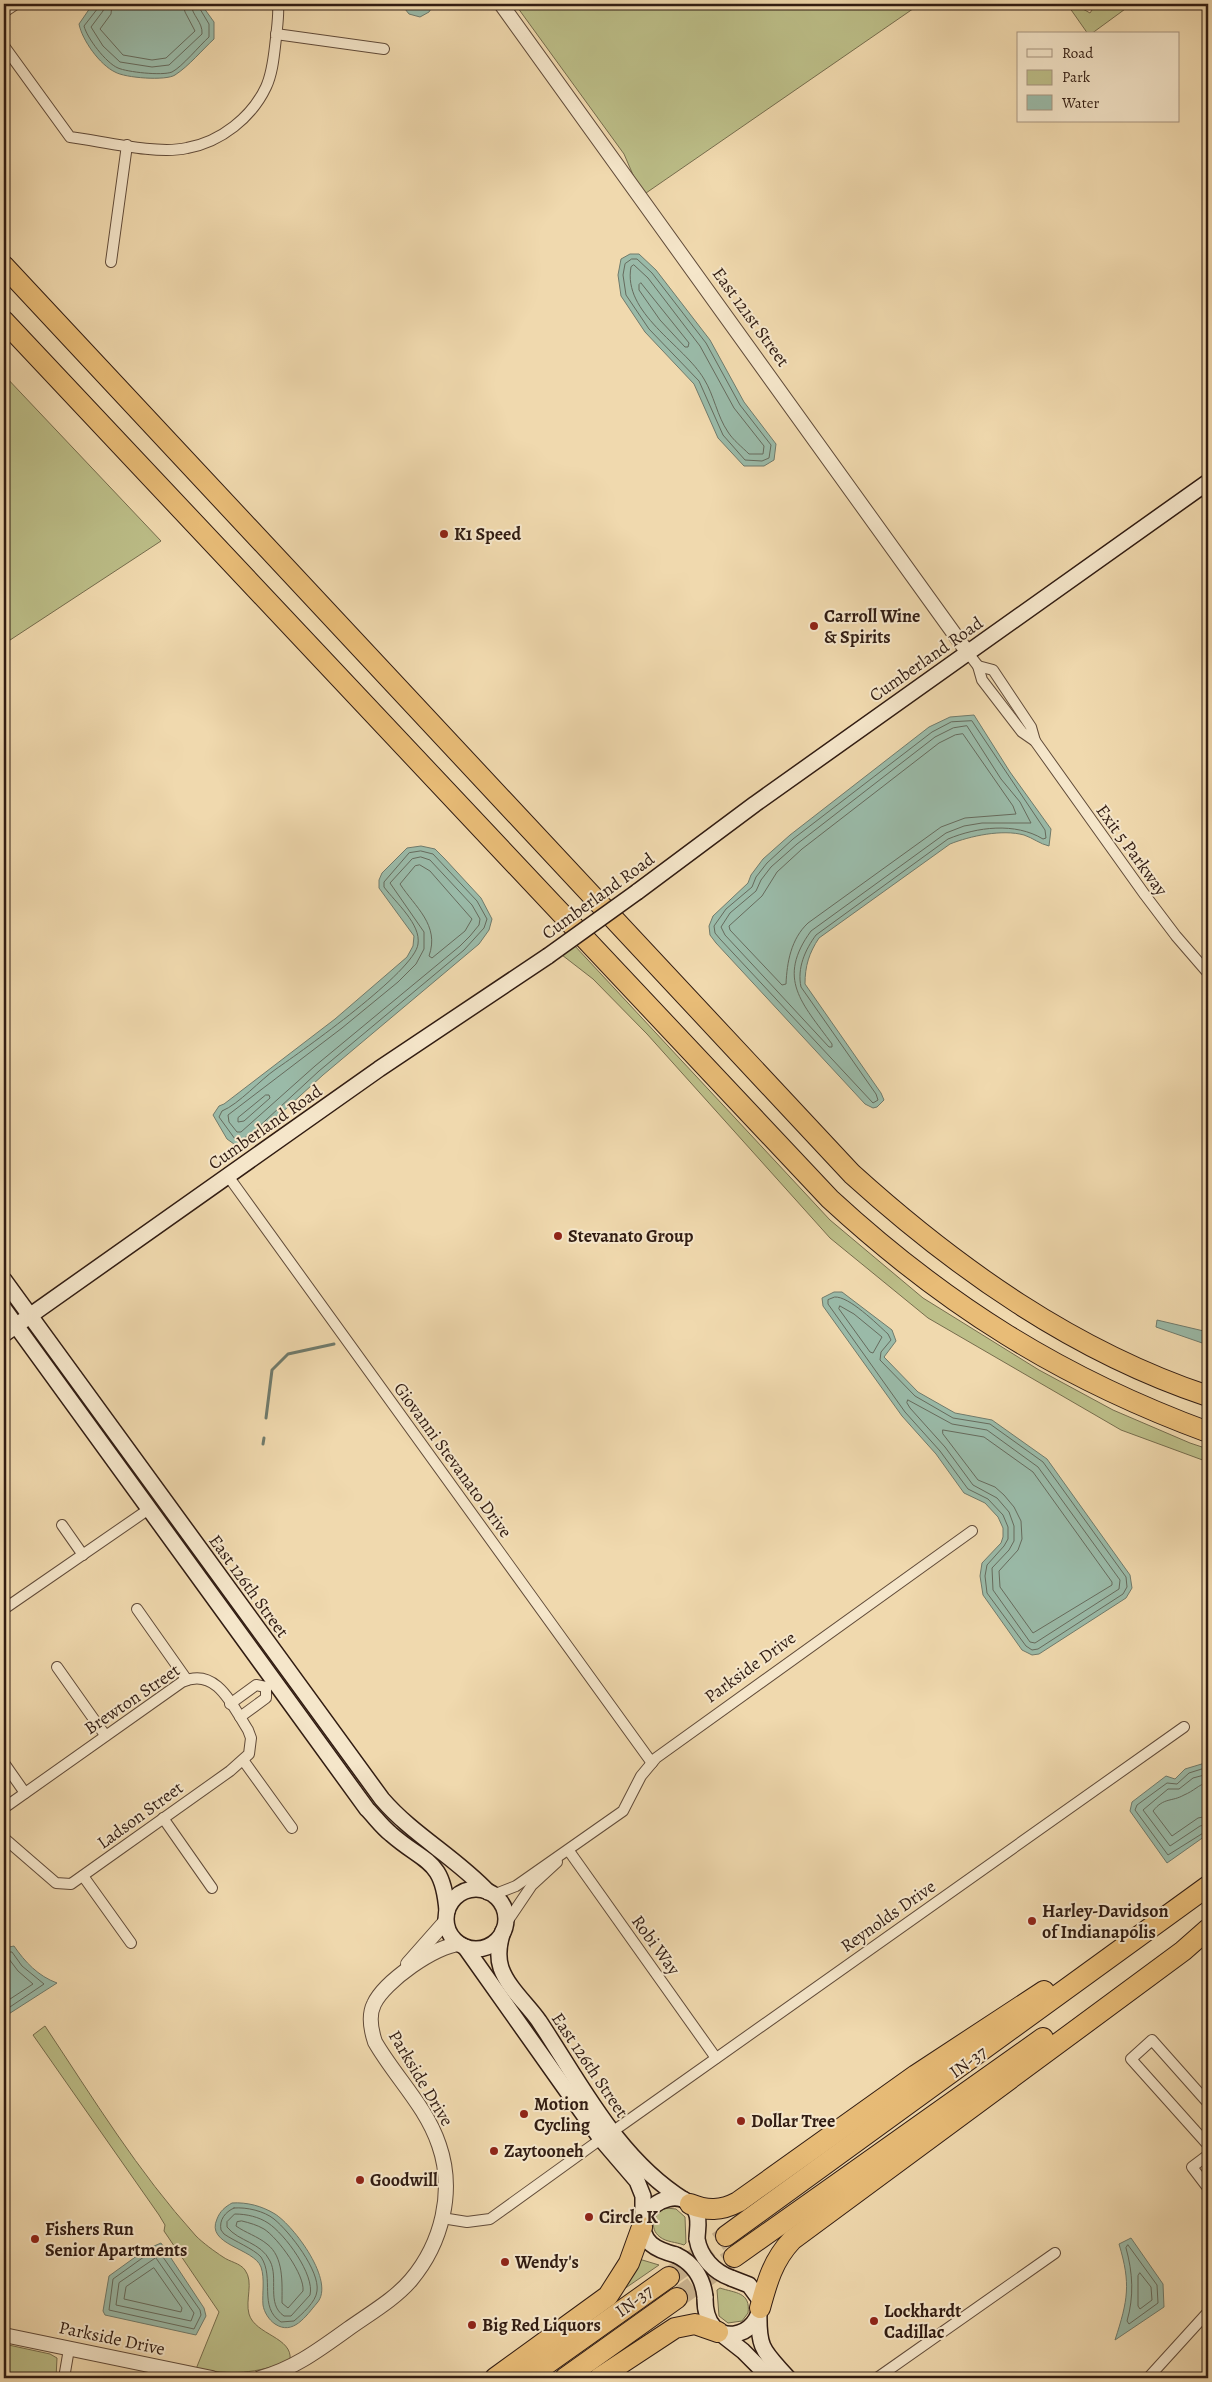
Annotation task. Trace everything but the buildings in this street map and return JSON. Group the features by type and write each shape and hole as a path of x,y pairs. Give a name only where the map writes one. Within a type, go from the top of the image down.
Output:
{"highway":[{"path":"4,266 852,1174 916,1231 1010,1300 1075,1337 1180,1385 1208,1394"},
{"path":"4,320 830,1199 868,1234 935,1289 1023,1346 1116,1395 1208,1432"},
{"name":"IN-37","path":"726,2236 1208,1886"},
{"path":"687,2202 712,2210 722,2209 738,2202 938,2060 1184,1904"},
{"name":"IN-37","path":"734,2257 1208,1923"},
{"path":"759,2310 774,2265 792,2240 954,2123 1183,1951 1208,1929"},
{"path":"495,2378 608,2296 629,2263 642,2223"},
{"name":"IN-37","path":"527,2378 669,2277"},
{"name":"IN-37","path":"565,2378 677,2298"},
{"path":"599,2378 674,2328 695,2324 719,2332"}],"main road":[{"name":"Cumberland Road","path":"9,1330 379,1069 548,956 755,804 1208,482"},
{"name":"East 126th Street","path":"4,1280 288,1672 393,1812 420,1836 463,1868 491,1894"},
{"name":"East 126th Street","path":"4,1309 9,1330 149,1509 270,1684 367,1809 391,1835 426,1858 436,1869 445,1890 446,1916"},
{"path":"476,1889 491,1894 504,1908 504,1928 490,1945 478,1949 462,1946 450,1934 446,1916 453,1900 463,1892 476,1889"},
{"name":"East 126th Street","path":"504,1928 499,1955 505,1975 540,2023 640,2186 644,2200 642,2223"},
{"name":"East 126th Street","path":"462,1946 607,2135 687,2202"},
{"path":"770,2378 708,2320 703,2283 696,2272 676,2255 652,2246 647,2240 642,2223 650,2208 661,2200 674,2198 687,2202 698,2218 698,2240 701,2252 709,2264 719,2273 743,2282 754,2290 760,2300 759,2336 762,2347 788,2378"},
{"path":"719,2332 734,2334 742,2332 754,2322 759,2310"}],"street":[{"path":"4,12 16,4"},
{"path":"4,46 70,137 174,150 187,149 211,141 231,129 254,106 266,87 274,58 278,4"},
{"name":"East 121st Street","path":"501,4 968,653"},
{"path":"276,34 384,49"},
{"path":"111,262 127,145"},
{"name":"Exit 5 Parkway","path":"968,653 978,666 982,680 1022,732 1035,741 1150,902 1180,942 1208,973"},
{"name":"Giovanni Stevanato Drive","path":"228,1176 652,1763"},
{"path":"4,1609 149,1509"},
{"path":"62,1525 83,1555"},
{"name":"Parkside Drive","path":"504,1928 532,1884 569,1851 623,1811 642,1776 652,1763 972,1530"},
{"path":"136,1609 187,1680"},
{"path":"57,1667 106,1735"},
{"path":"288,1672 270,1684 256,1685 230,1704 240,1717 251,1738 249,1754 243,1760 292,1828"},
{"name":"Brewton Street","path":"4,1808 187,1680 194,1677 207,1678 219,1688 230,1704"},
{"path":"240,1717 266,1698 270,1684"},
{"name":"Reynolds Drive","path":"442,2218 467,2222 490,2219 1184,1727"},
{"name":"Ladson Street","path":"4,1838 56,1883 71,1884 243,1760"},
{"path":"4,1763 25,1793"},
{"path":"162,1818 212,1888"},
{"name":"Parkside Drive","path":"491,1894 516,1886 549,1861 569,1851"},
{"name":"Robi Way","path":"569,1851 716,2058"},
{"path":"83,1876 131,1943"},
{"name":"Parkside Drive","path":"393,1981 446,1916"},
{"name":"Parkside Drive","path":"260,2378 278,2373 307,2359 403,2287 424,2262 436,2237 445,2206 446,2174 440,2146 431,2124 382,2054 371,2030 374,2004 386,1986 438,1949 450,1944 462,1946"},
{"path":"1208,2103 1152,2040 1131,2059 1208,2145"},
{"path":"1208,2155 1192,2167 1208,2188"},
{"path":"877,2378 1055,2253"},
{"path":"1148,2378 1208,2312"},
{"name":"Parkside Drive","path":"4,2335 212,2378"},
{"path":"64,2378 69,2349"}],"green space":[{"path":"515,4 920,4 646,193 637,184 624,154"},
{"path":"1067,4 1081,4 1083,9 1090,13 1096,4 1132,4 1094,32 1087,32"},
{"path":"4,375 161,541 4,644"},
{"path":"574,945 830,1220 923,1298 1039,1370 1113,1410 1208,1449 1208,1462 1121,1430 928,1318 830,1238 647,1034 593,979 562,955"},
{"path":"45,2026 135,2160 175,2212 202,2241 223,2257 245,2270 249,2280 249,2314 258,2327 286,2346 290,2360 254,2371 221,2372 196,2369 219,2312 164,2231 165,2225 159,2215 33,2035"},
{"path":"666,2208 676,2209 685,2217 686,2243 684,2245 662,2239 654,2229 654,2221 658,2213"},
{"path":"639,2259 659,2265 611,2298"},
{"path":"720,2288 741,2294 747,2301 748,2313 742,2321 728,2323 719,2316 717,2290"},
{"path":"4,2344 50,2354 57,2358 56,2378 4,2378"}],"water":[{"path":"97,4 201,4 214,22 214,39 185,67 170,77 145,78 120,74 109,69 98,58 84,37 79,24 90,8"},
{"path":"401,4 434,4 429,12 420,17 409,14"},
{"path":"630,254 639,254 656,270 710,340 744,402 776,444 774,460 764,466 744,466 718,438 694,384 645,332 621,296 618,275 621,259"},
{"path":"974,715 1010,772 1051,829 1049,846 1015,833 976,836 950,844 819,938 808,960 805,984 881,1093 884,1100 877,1107 873,1108 865,1104 716,943 710,935 709,926 713,916 748,883 751,875 763,859 790,835 929,727 950,717"},
{"path":"421,846 435,849 481,898 492,919 489,930 479,944 323,1075 256,1136 244,1144 234,1144 227,1139 213,1115 219,1106 335,1019 407,957 413,946 414,936 379,888 379,880 382,873 407,848"},
{"path":"834,1292 842,1292 892,1330 896,1341 884,1357 918,1392 955,1413 992,1420 1047,1459 1130,1575 1132,1588 1126,1598 1039,1654 1032,1655 1022,1650 983,1595 980,1576 982,1563 1001,1543 1003,1537 1003,1528 998,1517 985,1503 964,1493 936,1454 902,1416 823,1306 822,1298"},
{"path":"1157,1320 1208,1332 1208,1345 1156,1327"},
{"path":"1208,1760 1208,1834 1167,1863 1130,1811 1132,1802 1166,1776 1175,1779 1185,1769 1205,1763"},
{"path":"14,1946 32,1968 44,1977 57,1983 4,2017 4,1948"},
{"path":"232,2203 254,2205 275,2214 292,2230 310,2255 321,2282 321,2294 317,2303 299,2323 288,2328 282,2327 275,2324 269,2318 263,2305 261,2267 249,2255 224,2241 218,2235 215,2228 218,2216 223,2209"},
{"path":"1131,2238 1163,2284 1164,2307 1115,2340 1123,2314 1126,2292 1125,2270 1119,2244"},
{"path":"161,2243 204,2308 206,2316 196,2335 105,2315 103,2311 109,2276 145,2250"}],"waterway":[{"path":"266,1418 272,1370 288,1354 334,1344"},
{"path":"263,1444 264,1438"}],"tunnel":[{"path":"669,2277 726,2236"},
{"path":"677,2298 734,2257"}],"place":[{"name":"K1 Speed","path":"444,534"},
{"name":"Carroll Wine & Spirits","path":"814,626"},
{"name":"Stevanato Group","path":"558,1236"},
{"name":"Harley-Davidson of Indianapolis","path":"1032,1921"},
{"name":"Motion Cycling","path":"524,2114"},
{"name":"Dollar Tree","path":"741,2121"},
{"name":"Zaytooneh","path":"494,2151"},
{"name":"Goodwill","path":"360,2180"},
{"name":"Circle K","path":"589,2217"},
{"name":"Fishers Run Senior Apartments","path":"35,2239"},
{"name":"Wendy's","path":"505,2262"},
{"name":"Lockhardt Cadillac","path":"874,2321"},
{"name":"Big Red Liquors","path":"472,2325"}]}
